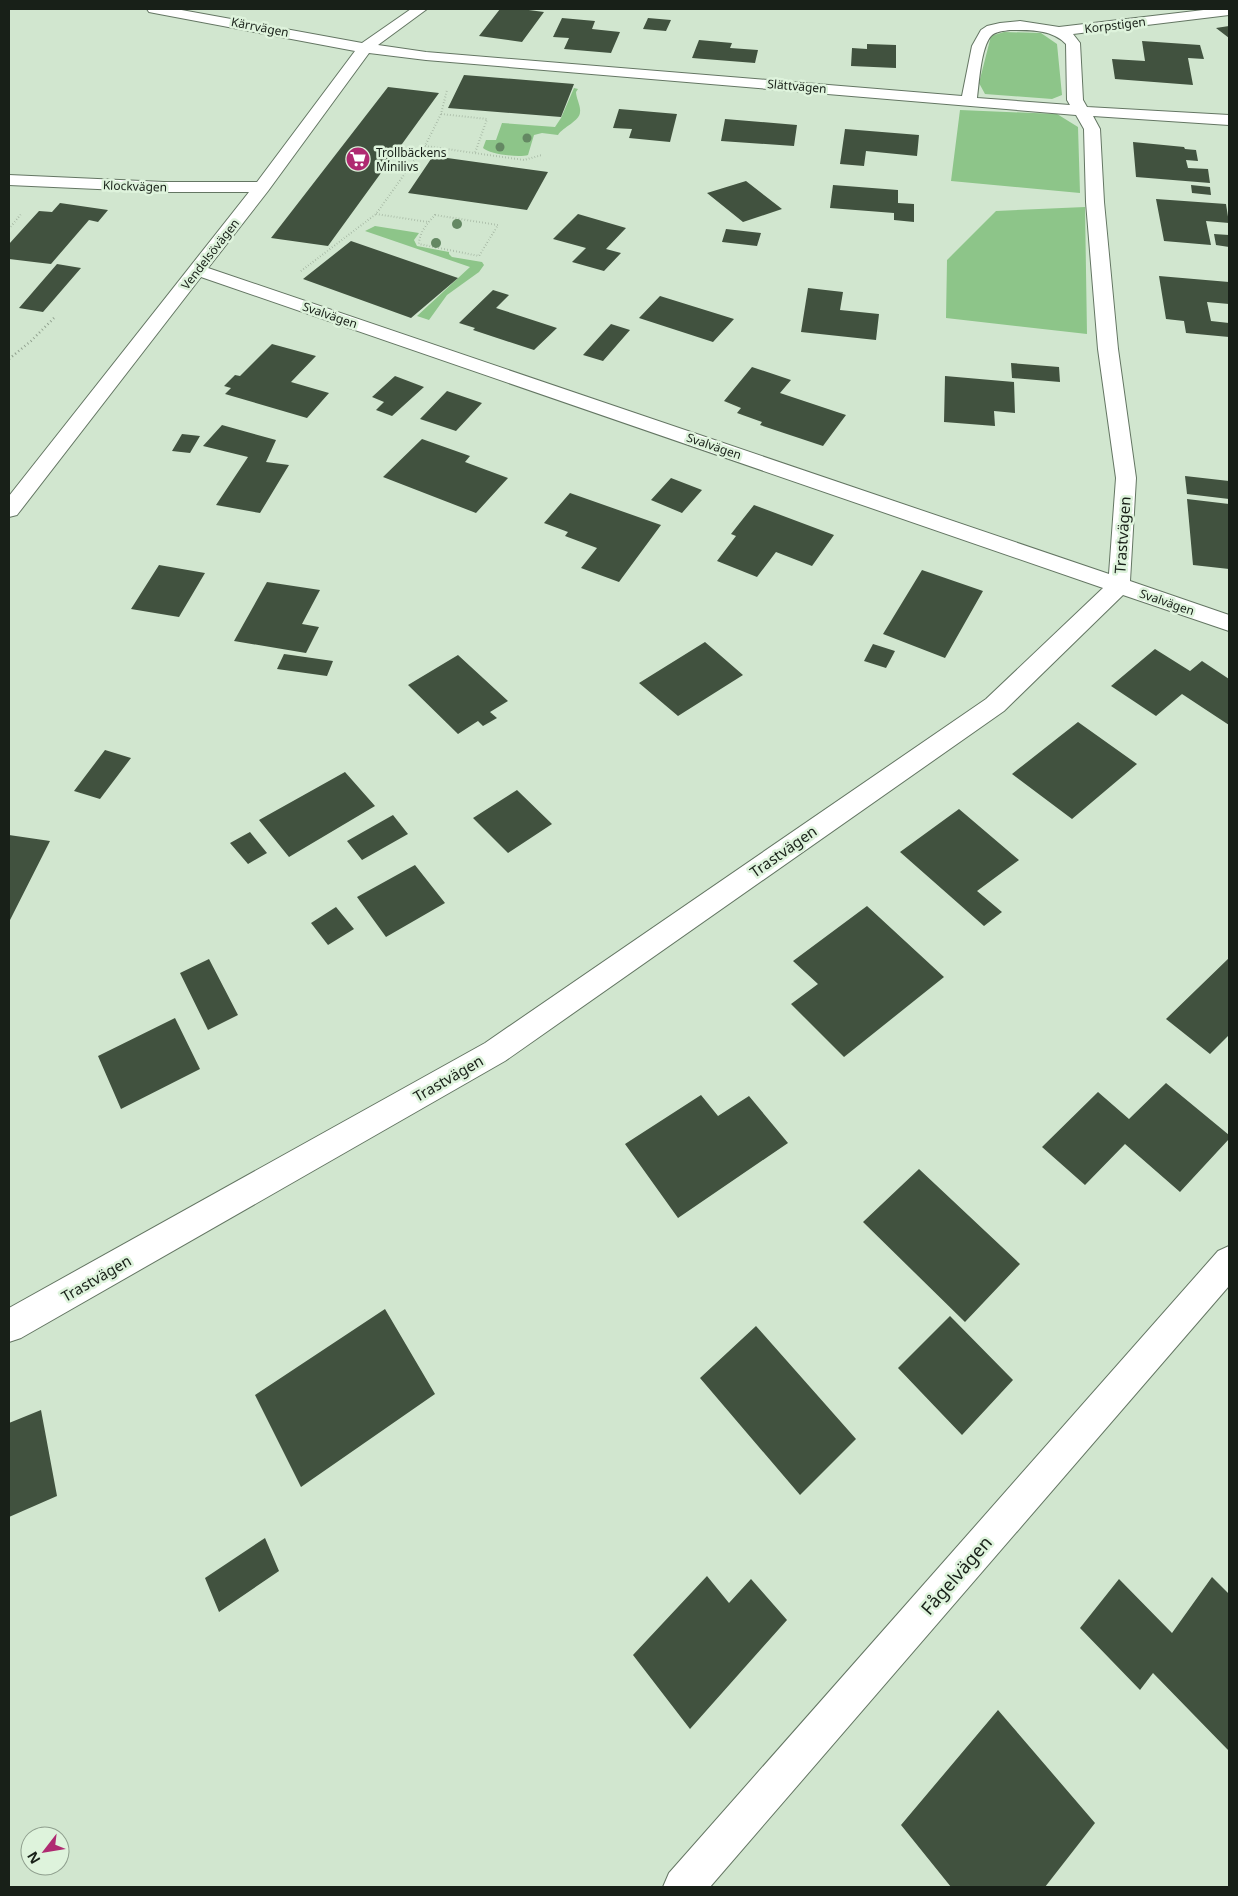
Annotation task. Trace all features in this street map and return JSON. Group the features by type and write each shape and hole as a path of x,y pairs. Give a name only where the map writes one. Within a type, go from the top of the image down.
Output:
{"street":[{"name":"Kärrvägen","path":"154,9 366,48"},
{"name":"Vendelsövägen","path":"9,510 198,270 366,48 420,9"},
{"name":"Korpstigen","path":"969,101 979,48 986,33 1001,26 1030,26 1060,31 1229,12"},
{"name":"Korpstigen","path":"1060,31 1073,42 1075,100 1081,111"},
{"name":"Slättvägen","path":"366,48 455,58 1081,111 1229,120"},
{"name":"Trastvägen","path":"9,1326 495,1052 995,704 1119,586 1126,478 1108,349 1095,202 1092,129 1081,111"},
{"name":"Klockvägen","path":"9,180 164,187 262,187"},
{"name":"Svalvägen","path":"198,270 1229,623"},
{"name":"Fågelvägen","path":"684,1887 1229,1262"}],"path":[{"path":"270,294 376,214 425,146 441,114 455,58"},
{"path":"441,114 487,119 475,153"},
{"path":"425,146 524,160 542,155"},
{"path":"376,214 428,222"},
{"path":"435,215 498,225 479,256 419,244 419,239 428,222 435,215"},
{"path":"9,358 32,342 54,318"}],"green space":[{"path":"1004,32 1041,33 1057,44 1062,95 1052,99 985,94 979,83 991,36"},
{"path":"574,88 578,89 576,94 580,110 577,118 558,135 542,133 534,135 528,155 504,155 483,148 486,140 496,140 502,123 555,127"},
{"path":"960,110 1057,114 1078,127 1080,193 951,181"},
{"path":"1085,207 1087,334 946,318 947,260 996,211"},
{"path":"375,226 419,233 414,240 417,246 449,252 452,257 482,262 484,265 479,272 447,295 429,320 417,316 470,267 365,231"}],"building":[{"path":"500,9 544,12 522,42 479,36"},
{"path":"562,18 595,21 592,29 620,32 611,53 564,49 569,38 553,37"},
{"path":"648,18 671,20 666,31 643,29"},
{"path":"1229,26 1229,38 1216,28"},
{"path":"699,40 732,43 730,48 758,50 755,63 692,58"},
{"path":"1142,41 1200,45 1204,59 1188,58 1193,85 1115,79 1112,59 1145,61"},
{"path":"867,44 896,45 896,68 851,66 852,48 867,49"},
{"path":"464,75 574,84 561,117 448,108"},
{"path":"388,87 439,93 328,246 271,238"},
{"path":"619,109 677,114 670,142 629,138 632,129 613,128"},
{"path":"725,119 797,125 794,146 721,141"},
{"path":"845,129 919,135 917,156 866,151 864,166 840,164"},
{"path":"1133,142 1196,150 1198,161 1186,160 1188,168 1208,169 1210,183 1136,177"},
{"path":"433,156 548,172 527,210 408,193"},
{"path":"746,181 782,209 743,222 707,193"},
{"path":"833,185 898,190 898,203 914,204 914,222 894,220 894,213 830,208"},
{"path":"1191,185 1210,187 1211,195 1192,193"},
{"path":"1156,199 1226,204 1229,223 1206,221 1211,245 1164,241"},
{"path":"60,203 108,210 98,222 89,220 51,264 9,259 9,244 39,211 52,212"},
{"path":"578,214 626,228 606,249 621,253 604,271 572,262 586,248 553,239"},
{"path":"726,229 761,233 757,246 722,242"},
{"path":"1214,234 1229,235 1229,247 1216,245"},
{"path":"351,241 458,278 411,318 303,279"},
{"path":"57,264 81,268 43,312 19,308"},
{"path":"1159,276 1229,282 1229,304 1207,302 1211,321 1229,323 1229,337 1186,333 1184,321 1166,319"},
{"path":"808,288 843,292 840,310 879,314 876,340 801,332"},
{"path":"493,290 509,295 496,308 557,328 534,350 473,330 475,328 459,323"},
{"path":"660,296 734,319 713,342 639,318"},
{"path":"611,324 630,330 603,361 583,355"},
{"path":"272,344 316,356 291,382 329,393 307,418 225,394 231,388 224,386 235,375 240,376"},
{"path":"1011,363 1059,367 1060,382 1012,378"},
{"path":"752,367 791,380 780,393 846,415 823,446 760,425 762,422 737,413 741,408 724,401"},
{"path":"395,376 424,387 392,416 376,410 384,402 372,397"},
{"path":"945,376 1014,382 1015,413 994,411 995,426 944,422"},
{"path":"447,391 482,403 456,431 420,419"},
{"path":"222,425 276,440 266,462 289,465 260,513 216,505 248,457 203,446"},
{"path":"182,434 200,436 190,453 172,451"},
{"path":"422,439 470,456 465,462 508,478 476,513 383,477"},
{"path":"1185,476 1229,481 1229,499 1187,494"},
{"path":"671,478 702,490 682,513 651,500"},
{"path":"570,493 661,525 619,582 581,568 597,548 565,536 568,532 544,523"},
{"path":"1187,499 1229,504 1229,569 1193,565"},
{"path":"754,505 834,535 812,566 776,552 757,577 717,561 736,536 731,534"},
{"path":"159,565 205,573 179,617 131,609"},
{"path":"922,570 983,591 945,658 883,634"},
{"path":"267,582 320,590 302,624 319,627 306,653 234,641"},
{"path":"705,642 743,675 678,716 639,683"},
{"path":"873,644 895,651 886,668 864,661"},
{"path":"1155,649 1190,671 1202,661 1229,679 1229,725 1182,694 1156,716 1111,686"},
{"path":"284,654 333,661 327,676 277,669"},
{"path":"458,655 508,701 490,712 497,718 483,726 478,721 458,734 408,685"},
{"path":"1078,722 1137,764 1072,819 1012,774"},
{"path":"105,750 131,758 100,799 74,791"},
{"path":"345,772 375,806 289,857 259,820"},
{"path":"517,790 552,824 508,853 473,818"},
{"path":"959,809 1019,860 977,891 1002,912 984,926 900,852"},
{"path":"393,815 408,834 362,860 347,841"},
{"path":"250,832 267,853 248,864 230,843"},
{"path":"9,835 50,841 9,922"},
{"path":"415,865 445,903 386,937 357,897"},
{"path":"867,906 944,977 844,1057 791,1004 818,984 793,961"},
{"path":"336,907 354,929 328,945 311,923"},
{"path":"1229,958 1229,1035 1210,1054 1166,1019"},
{"path":"209,959 238,1015 208,1030 180,973"},
{"path":"175,1018 200,1069 121,1109 98,1056"},
{"path":"1166,1083 1229,1135 1229,1139 1180,1192 1125,1144 1085,1185 1042,1147 1098,1092 1129,1119"},
{"path":"701,1095 718,1116 749,1096 788,1143 678,1218 625,1144"},
{"path":"919,1169 1020,1264 965,1322 863,1222"},
{"path":"385,1309 435,1394 301,1487 255,1395"},
{"path":"950,1316 1013,1380 962,1435 898,1368"},
{"path":"756,1326 856,1439 800,1495 700,1378"},
{"path":"41,1410 57,1496 9,1517 9,1423"},
{"path":"265,1538 279,1571 219,1612 205,1578"},
{"path":"707,1576 729,1603 751,1579 787,1620 690,1729 633,1655"},
{"path":"1212,1577 1229,1594 1229,1751 1153,1673 1140,1690 1080,1628 1119,1579 1172,1633"},
{"path":"998,1710 1095,1823 1045,1887 951,1887 901,1825"}],"place":[{"name":"Trollbäckens Minilivs","path":"358,159"}]}
